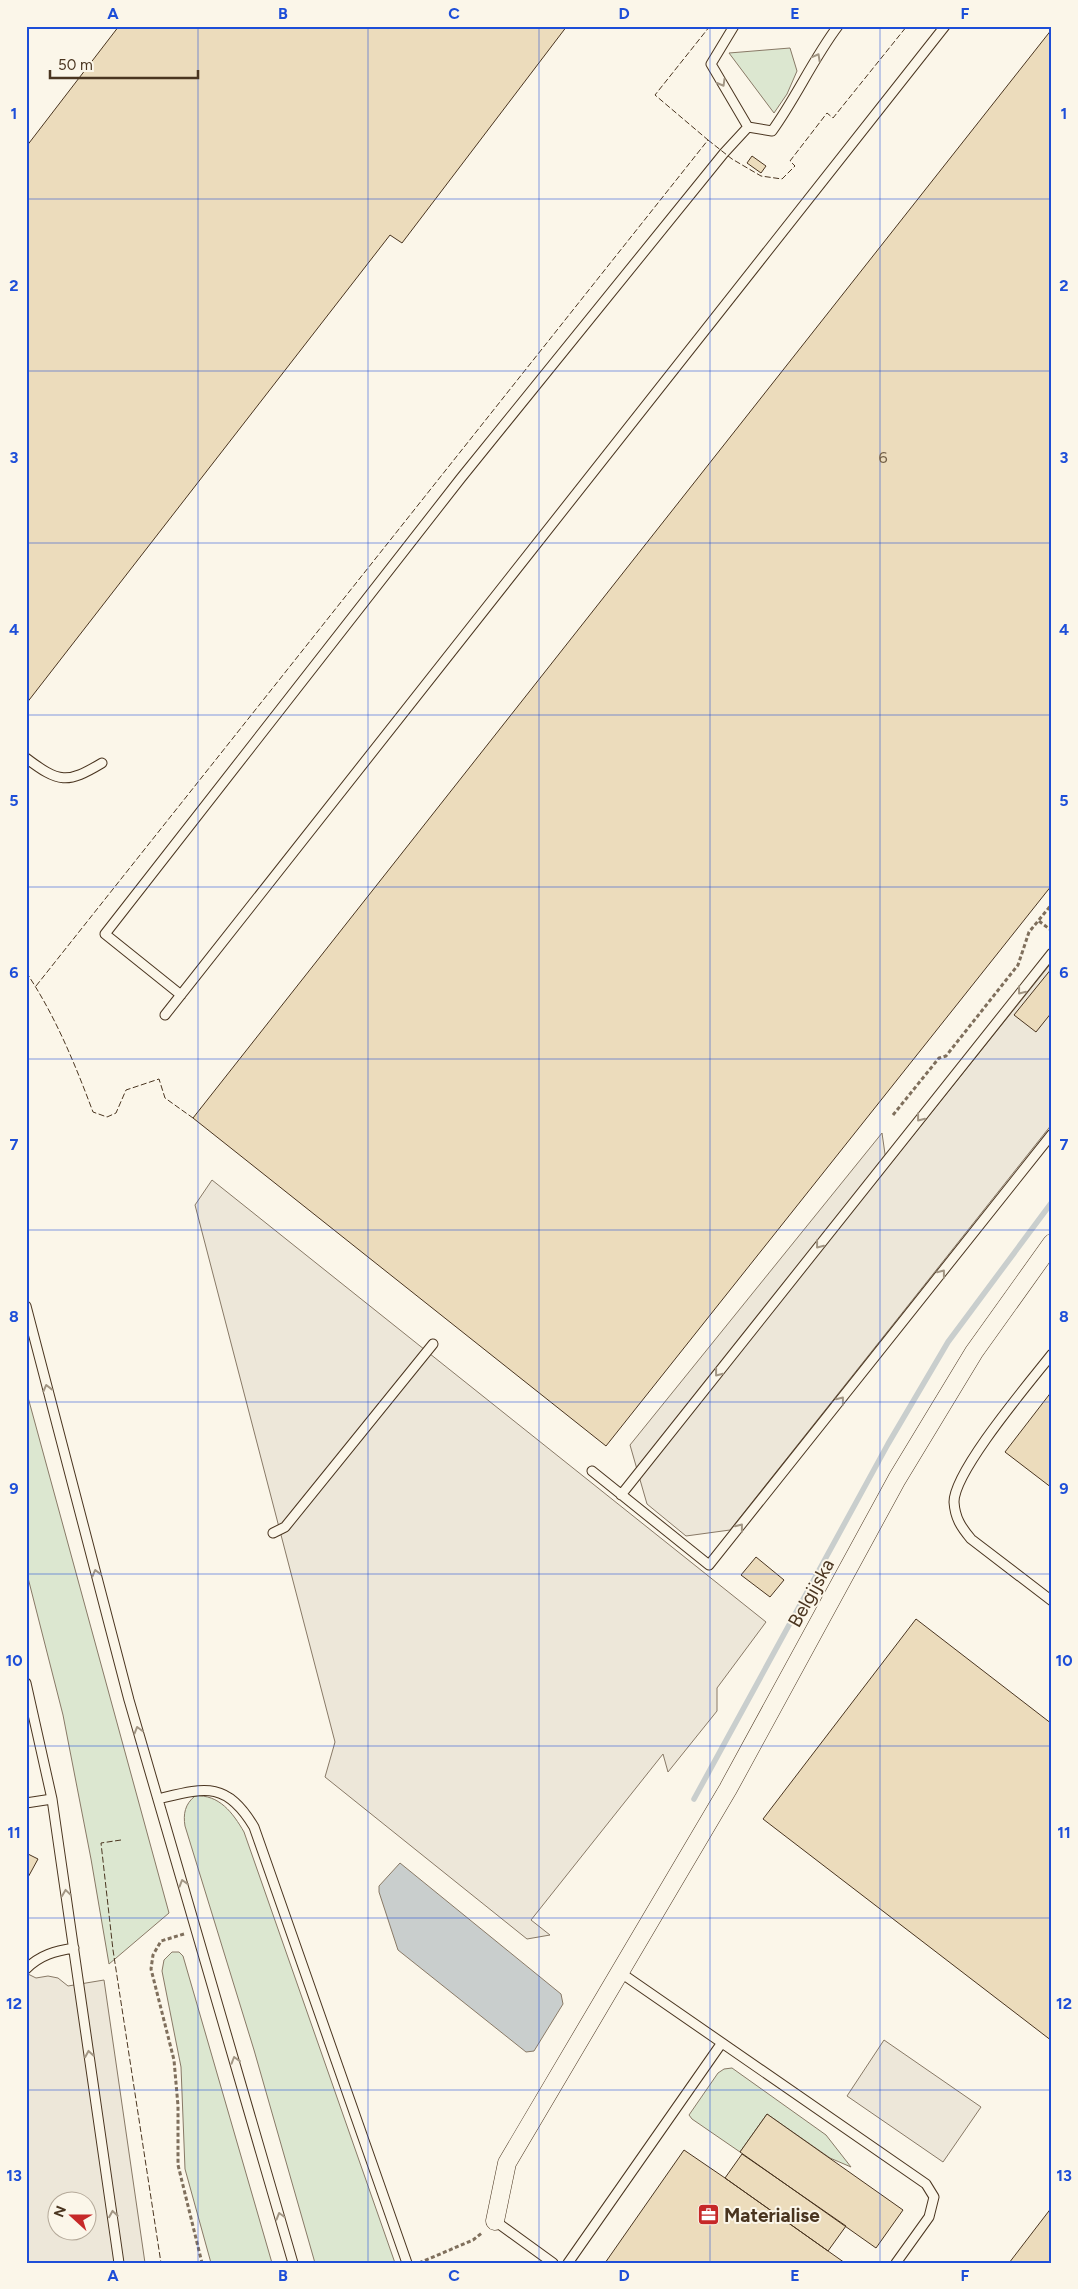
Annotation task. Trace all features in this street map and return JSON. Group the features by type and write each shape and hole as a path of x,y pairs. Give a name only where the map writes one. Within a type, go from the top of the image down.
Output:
{"street":[{"name":"Belgijska","path":"495,2221 507,2164 728,1789 897,1479 974,1352 1052,1243"}],"lane":[{"path":"734,26 711,64 748,127"},
{"path":"748,127 772,131 788,108 825,43 838,26"},
{"path":"165,1015 945,28"},
{"path":"181,995 105,934 461,478 718,160 748,127"},
{"path":"26,758 42,770 64,780 80,776 102,764"},
{"path":"621,1495 1052,953"},
{"path":"592,1471 709,1565 1052,1134"},
{"path":"26,1306 129,1700 293,2263"},
{"path":"272,1533 285,1527 433,1344"},
{"path":"1052,1354 970,1462 958,1483 954,1500 956,1517 960,1527 971,1539 1052,1601"},
{"path":"26,1683 52,1799 119,2263"},
{"path":"158,1799 196,1790 214,1790 230,1798 244,1811 254,1827 407,2263"},
{"path":"26,1803 52,1799"},
{"path":"26,1969 42,1956 54,1951 74,1948"},
{"path":"621,1973 926,2184 934,2197 929,2217 896,2263"},
{"path":"568,2263 721,2044"},
{"path":"495,2221 553,2263"}],"path":[{"path":"893,1115 939,1058 946,1056 1018,965 1029,932 1052,904"},
{"path":"1038,921 1052,931"},
{"path":"197,1930 162,1941 153,1955 152,1969 174,2060 178,2106 178,2165 202,2263"},
{"path":"419,2263 473,2240 495,2221"}],"green space":[{"path":"790,48 797,71 787,94 774,113 729,53"},
{"path":"26,1390 169,1913 109,1964 63,1715 26,1570"},
{"path":"195,1796 211,1798 224,1806 244,1832 395,2263 315,2263 254,2050 185,1826 184,1817 186,1810 189,1802"},
{"path":"172,1952 179,1952 183,1956 272,2263 211,2263 185,2169 181,2067 162,1971 164,1960"},
{"path":"732,2068 826,2135 851,2167 830,2158 767,2114 740,2152 692,2119 689,2115 718,2073 724,2069"}],"shaded area":[{"path":"1052,962 1052,1124 730,1530 686,1536 647,1504 630,1445 882,1133 887,1168"},
{"path":"212,1180 766,1622 717,1688 717,1711 668,1772 663,1754 531,1920 550,1935 527,1939 325,1777 335,1742 195,1205"},
{"path":"400,1863 561,1994 563,2004 534,2051 526,2052 398,1950 379,1892 379,1886"},
{"path":"26,1973 36,1978 48,1976 58,1978 68,1986 104,1980 145,2263 26,2263"},
{"path":"884,2040 981,2107 943,2162 847,2096"}],"building":[{"path":"119,26 567,26 402,243 390,235 26,704 26,147"},
{"path":"1052,29 1052,885 606,1446 193,1118"},
{"path":"752,156 766,166 761,173 747,163"},
{"path":"1052,968 1052,1012 1036,1032 1014,1015"},
{"path":"1052,1391 1052,1488 1005,1452"},
{"path":"756,1557 784,1580 770,1597 741,1575"},
{"path":"916,1619 1052,1724 1052,2041 763,1819"},
{"path":"26,1853 38,1859 26,1881"},
{"path":"767,2114 903,2210 876,2248 740,2152"},
{"name":"Materialise","path":"684,2150 725,2178 845,2263 605,2263"},
{"path":"742,2154 846,2226 828,2251 725,2178"},
{"path":"1052,2207 1052,2263 1009,2263"}],"waterway":[{"path":"694,1799 888,1444 948,1342 1052,1202"}],"fence":[{"path":"36,986 708,140 655,95 710,26"},
{"path":"708,140 732,159 761,176 782,179 795,166 790,161 827,113 833,118 907,26"},
{"path":"26,972 64,1040 93,1112 107,1117 116,1113 126,1090 159,1079 165,1098 193,1118"},
{"path":"121,1840 101,1843 113,1950 161,2263"}],"place":[{"name":"Materialise","path":"708,2215"}]}
